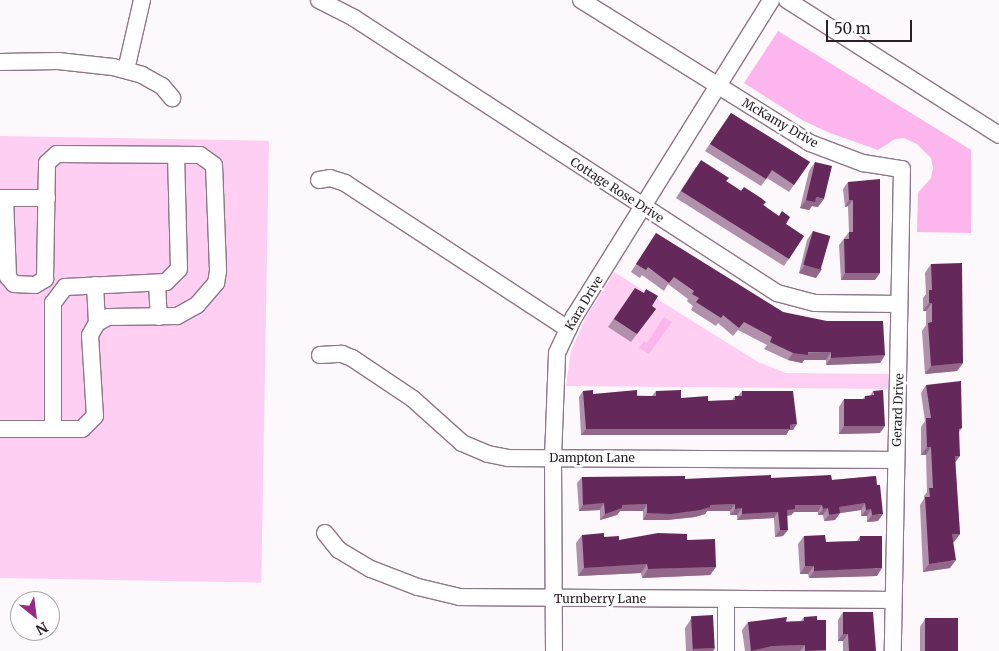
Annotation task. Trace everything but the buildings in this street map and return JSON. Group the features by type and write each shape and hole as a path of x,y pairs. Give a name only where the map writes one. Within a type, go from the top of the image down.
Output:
{"street":[{"path":"126,70 142,0"},
{"name":"Cottage Rose Drive","path":"319,0 354,18 777,293 815,303 899,304"},
{"name":"McKamy Drive","path":"582,0 810,143 862,163 902,169"},
{"name":"Kara Drive","path":"554,651 553,458 557,353 568,329 771,0"},
{"path":"787,0 999,135"},
{"path":"0,62 58,61 126,70 142,74 162,86 172,98"},
{"path":"43,282 47,162 57,154 200,155 214,165 218,271 216,283 197,305 178,316 108,317 97,322"},
{"path":"53,429 53,303 65,287 166,282 179,269 176,155"},
{"name":"Gerard Drive","path":"893,651 902,169"},
{"path":"319,180 330,178 345,183 568,329"},
{"path":"43,282 35,285 14,284 8,277 2,198 47,198"},
{"path":"43,282 58,295"},
{"path":"157,282 159,317"},
{"path":"0,429 82,430 95,416 90,335 97,322 95,285"},
{"name":"Dampton Lane","path":"320,355 342,354 352,358 399,388 449,434 474,450 508,458 896,460"},
{"name":"Turnberry Lane","path":"324,533 348,556 418,587 469,597 893,600"},
{"path":"726,600 726,651"}],"shaded area":[{"path":"778,31 971,150 971,233 917,232 918,193 931,178 933,168 931,158 917,144 904,138 895,139 878,150 830,133 802,120 744,83"},
{"path":"0,136 269,141 261,583 0,578"},
{"path":"614,272 758,362 786,373 889,374 889,389 566,386 571,351 586,317"},
{"path":"664,317 672,322 649,354 639,348 644,341 647,343"}]}
